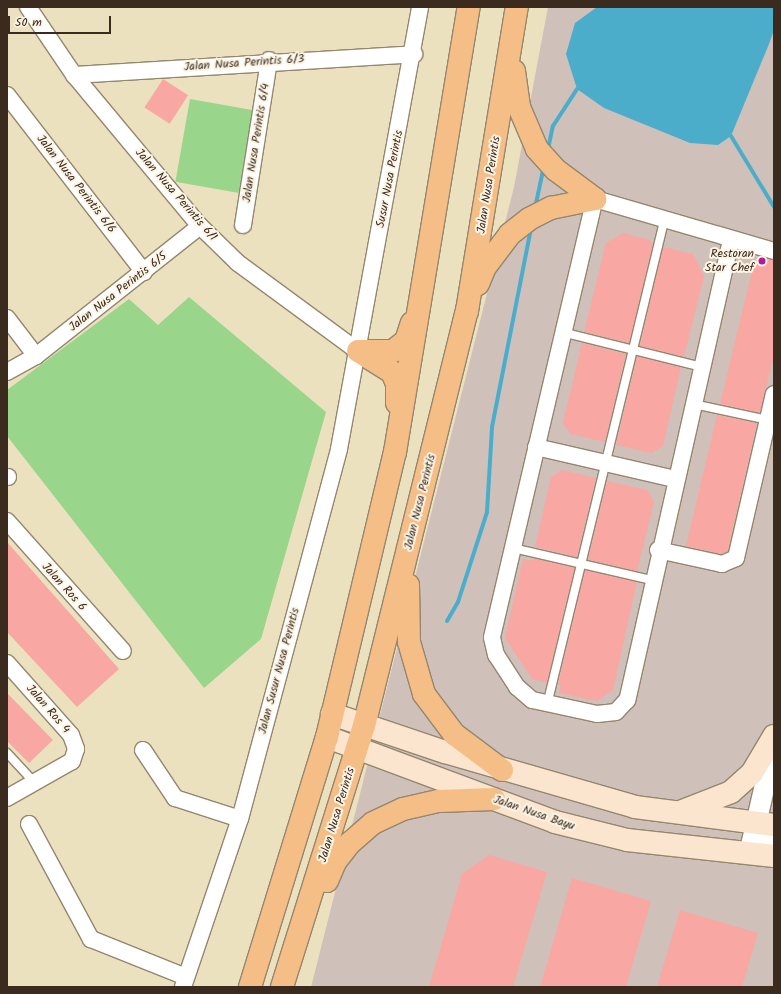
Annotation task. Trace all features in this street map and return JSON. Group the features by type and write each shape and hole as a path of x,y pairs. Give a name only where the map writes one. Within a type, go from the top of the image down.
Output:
{"main road":[{"path":"250,987 327,737 395,452 426,282 469,7"},
{"name":"Jalan Nusa Perintis","path":"282,987 293,958 364,726 467,311 517,7"},
{"path":"511,48 519,107 537,149 556,170 595,199"},
{"path":"467,311 485,267 510,234 529,219 551,208 595,199"},
{"path":"358,351 393,351 406,342 426,282"},
{"path":"358,351 392,372 397,384 395,452"},
{"path":"421,500 407,591 409,642 424,694 454,734 502,770"},
{"path":"332,714 364,726 502,770 635,807 768,827"},
{"path":"675,813 731,792 752,773 774,736"},
{"name":"Jalan Nusa Bayu","path":"327,737 555,822 627,840 764,855"},
{"path":"555,822 566,789"},
{"path":"293,958 335,862 373,823 404,809 439,801 494,799"},
{"path":"627,840 635,807"}],"street":[{"name":"Jalan Nusa Perintis 6/1","path":"28,7 74,75 200,226 238,263 358,351"},
{"name":"Susur Nusa Perintis","path":"358,351 414,54 420,7"},
{"name":"Jalan Nusa Perintis 6/3","path":"74,75 269,60 414,54"},
{"name":"Jalan Nusa Perintis 6/4","path":"243,226 269,60"},
{"name":"Jalan Nusa Perintis 6/6","path":"7,95 144,272"},
{"path":"731,240 658,550 627,700 616,712 597,714 547,705 532,700 517,687 492,645 562,332 595,199 664,221 774,252"},
{"name":"Jalan Nusa Perintis 6/5","path":"7,372 36,356 144,272 200,226"},
{"path":"7,318 36,356"},
{"name":"Jalan Susur Nusa Perintis","path":"184,982 240,819 339,449 358,351"},
{"path":"658,550 722,564 736,558 774,394"},
{"path":"536,447 675,479"},
{"name":"Jalan Ros 6","path":"7,521 123,651"},
{"name":"Jalan Ros 4","path":"7,663 71,735 76,749 72,761 35,783"},
{"path":"764,855 768,827 774,746"},
{"path":"143,750 175,798 240,819"},
{"path":"7,798 35,783"},
{"path":"29,824 91,939 184,982"}],"lane":[{"path":"547,705 664,221"},
{"path":"562,332 702,367"},
{"path":"693,404 768,420"},
{"path":"513,548 652,580"},
{"path":"7,753 35,783"}],"shaded area":[{"path":"548,7 774,7 774,987 311,987 514,187"}],"green space":[{"path":"190,99 255,110 240,193 175,182"},
{"path":"189,297 326,412 261,639 204,688 7,436 7,390 129,299 158,325"}],"water":[{"path":"597,7 774,7 774,30 731,136 718,145 690,143 604,108 577,89 566,54 575,23"}],"building":[{"path":"163,79 188,95 170,124 144,108"},
{"path":"623,233 650,240 653,245 629,343 584,332 606,243"},
{"path":"663,247 693,254 704,276 684,357 640,346"},
{"path":"762,257 774,260 774,355 760,413 720,404 754,263"},
{"path":"582,343 626,354 605,442 570,434 563,423"},
{"path":"637,356 681,367 663,446 652,453 616,445"},
{"path":"717,415 757,423 728,551 721,554 686,546"},
{"path":"562,470 596,478 577,557 535,547 551,477"},
{"path":"607,481 647,490 654,502 637,571 588,560"},
{"path":"7,542 119,669 77,707 7,632"},
{"path":"533,558 575,568 547,683 532,679 505,638 523,559 532,561"},
{"path":"585,570 637,582 613,690 597,701 559,693 561,686 558,685"},
{"path":"7,693 53,740 29,763 7,741"},
{"path":"489,855 547,872 513,987 429,987 462,874"},
{"path":"572,878 651,901 626,987 540,987"},
{"path":"680,910 758,933 742,987 657,987"}],"waterway":[{"path":"548,149 553,126 577,89"},
{"path":"731,136 774,207"},
{"path":"535,208 544,166"},
{"path":"447,621 458,602 487,512 492,427 531,228"}],"place":[{"name":"Restoran Star Chef","path":"762,261"}]}
